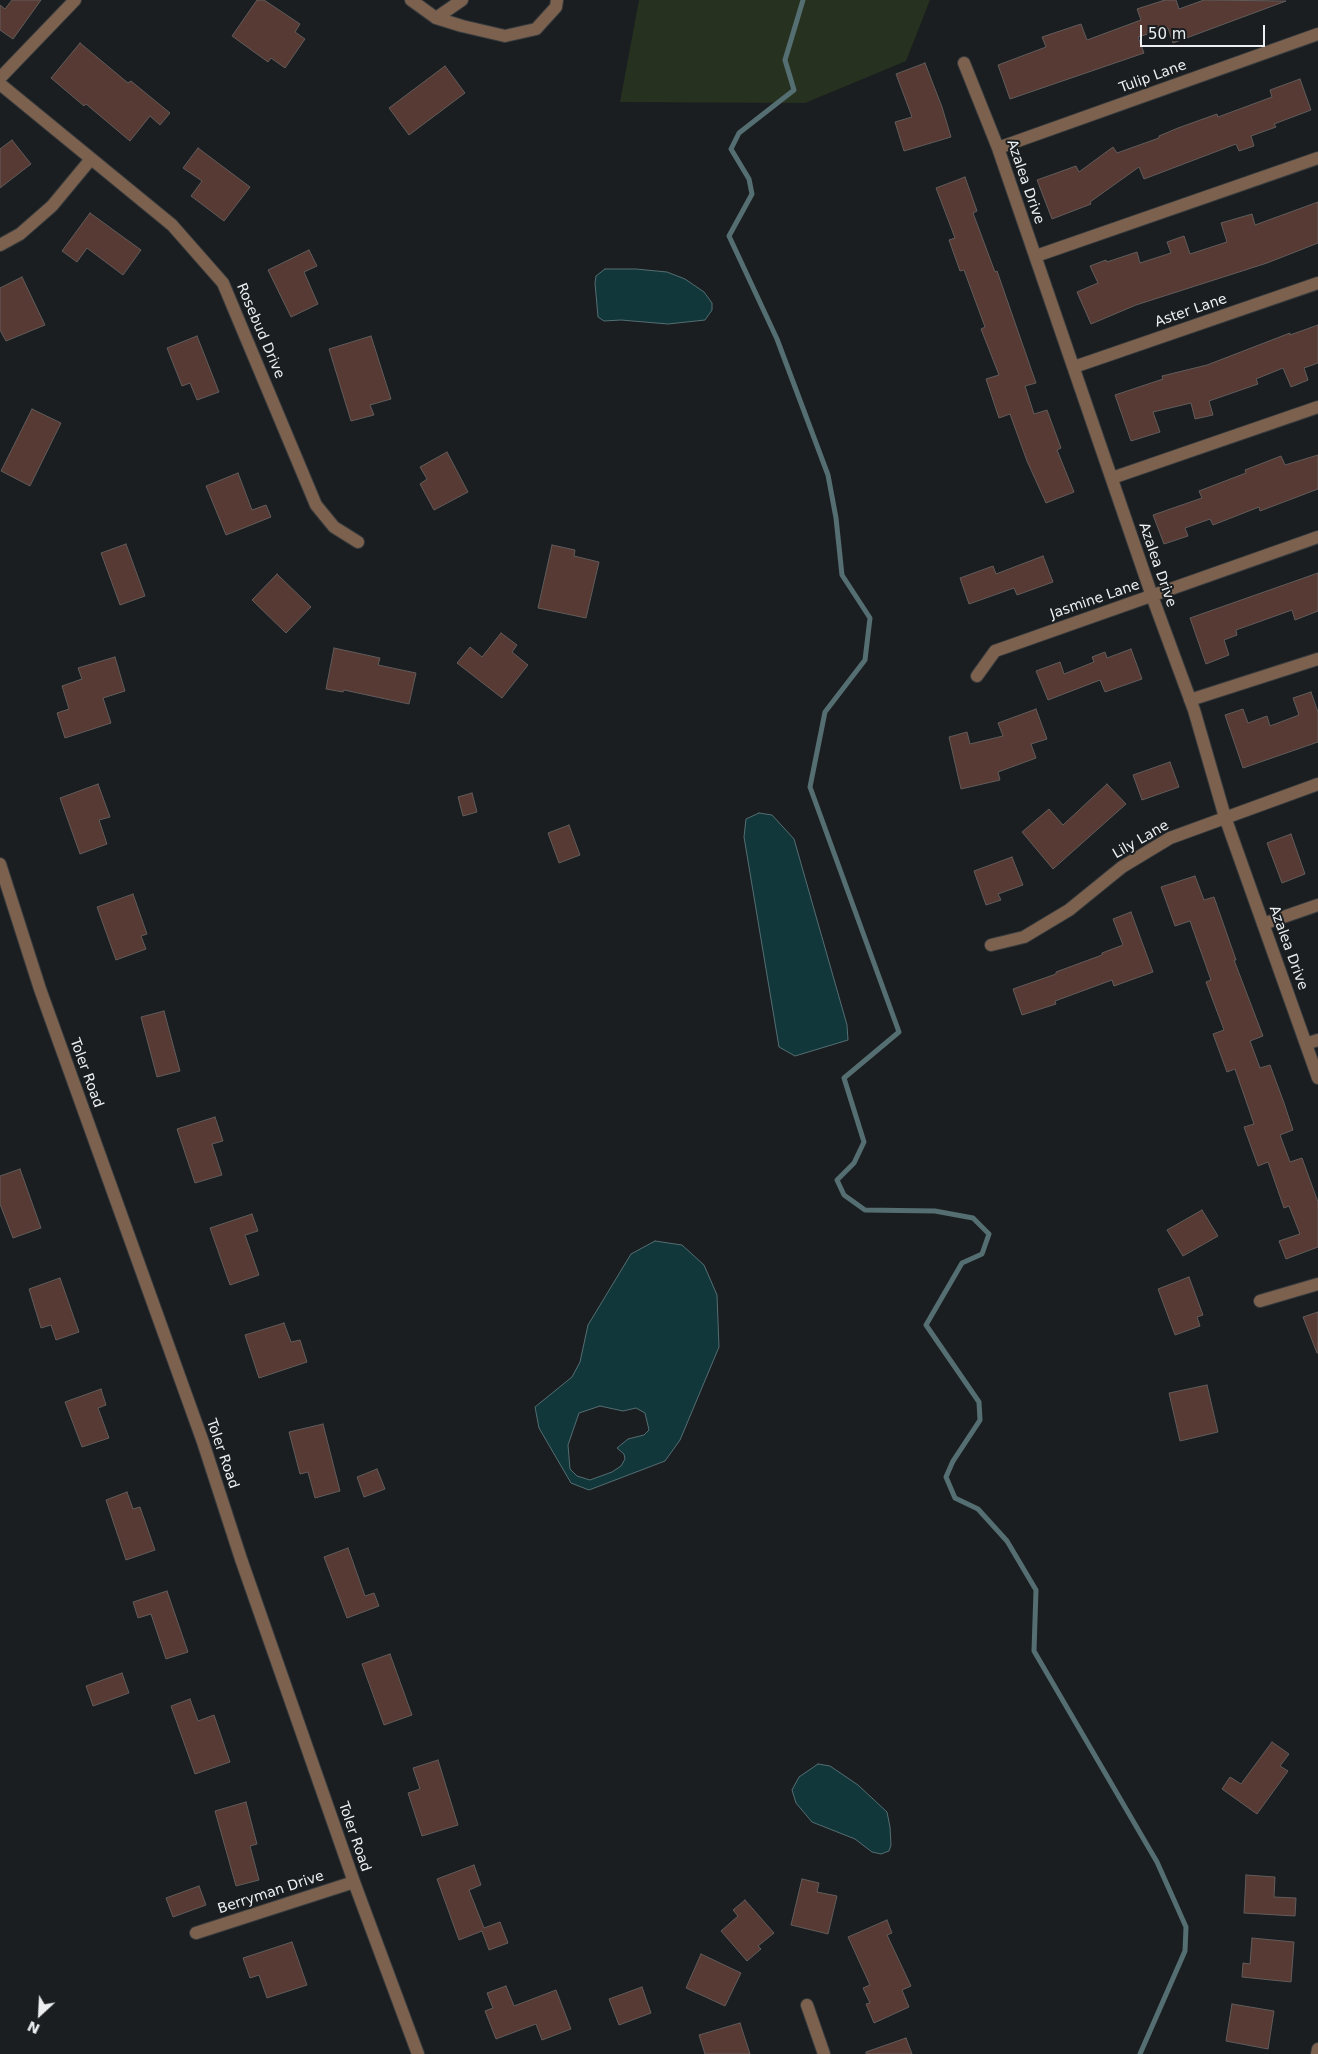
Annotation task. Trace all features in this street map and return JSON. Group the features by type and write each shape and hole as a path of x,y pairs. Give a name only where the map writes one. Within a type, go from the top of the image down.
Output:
{"street":[{"path":"0,78 75,0"},
{"path":"412,0 436,18 505,36 536,29 556,8 557,0"},
{"path":"436,18 462,0"},
{"name":"Tulip Lane","path":"998,148 1318,34"},
{"name":"Azalea Drive","path":"964,63 998,148 1036,256 1152,596 1190,700 1225,817 1263,924 1312,1042 1318,1078"},
{"name":"Rosebud Drive","path":"0,84 172,225 223,283 316,505 334,527 358,542"},
{"path":"1036,256 1318,158"},
{"path":"0,245 20,234 52,206 91,159"},
{"name":"Aster Lane","path":"1074,367 1318,283"},
{"path":"1112,478 1318,407"},
{"name":"Jasmine Lane","path":"977,676 995,652 1318,537"},
{"path":"1190,700 1318,659"},
{"name":"Lily Lane","path":"991,945 1024,937 1069,910 1122,867 1170,838 1318,784"},
{"name":"Toler Road","path":"0,864 40,989 203,1442 241,1559 354,1882 418,2054"},
{"path":"1263,924 1318,905"},
{"path":"1260,1301 1318,1284"},
{"name":"Berryman Drive","path":"196,1934 354,1882"},
{"path":"807,2005 824,2054"},
{"path":"1317,2054 1318,2049"}],"green space":[{"path":"639,0 930,0 906,61 805,103 620,102"}],"water":[{"path":"605,269 667,272 685,279 704,292 712,303 712,310 705,320 668,324 621,320 604,321 598,317 595,283 596,276"},
{"path":"759,813 772,815 794,839 847,1025 848,1040 795,1056 779,1047 744,837 746,819"},
{"path":"655,1241 682,1245 704,1265 717,1295 719,1347 680,1440 665,1461 589,1490 571,1483 539,1428 535,1407 572,1377 580,1362 588,1325 631,1254","holes":["600,1406 623,1411 636,1408 645,1413 649,1430 644,1435 628,1439 617,1448 624,1454 625,1459 621,1466 612,1472 590,1480 577,1476 570,1469 568,1445 579,1413"]},
{"path":"818,1764 830,1766 858,1785 887,1812 891,1845 889,1851 881,1854 872,1852 855,1839 812,1822 796,1803 792,1790 799,1777"}],"building":[{"path":"12,0 41,0 13,39 0,30 0,5 5,9"},
{"path":"257,0 264,0 300,24 295,32 305,39 285,68 271,58 268,62 232,36"},
{"path":"1165,0 1176,0 1179,9 1204,0 1286,1 1173,43 1168,28 1138,37 1144,53 1010,99 998,65 1046,47 1042,37 1081,24 1087,40 1141,20 1137,9"},
{"path":"80,43 128,83 131,81 170,113 160,125 150,116 130,141 51,78"},
{"path":"925,63 951,137 904,151 895,122 912,117 896,74"},
{"path":"445,66 465,93 409,135 389,108"},
{"path":"1300,79 1311,110 1274,124 1276,127 1251,136 1254,146 1239,151 1236,144 1144,179 1139,167 1090,202 1091,204 1052,219 1037,180 1076,166 1079,172 1113,147 1117,153 1217,114 1218,117 1272,97 1270,90"},
{"path":"12,140 31,164 0,188 0,149"},
{"path":"198,148 250,187 224,221 191,196 202,181 183,168"},
{"path":"965,177 977,211 973,213 995,272 997,271 1036,383 1025,386 1034,414 1047,410 1061,448 1057,450 1074,492 1046,503 1027,461 1010,414 999,418 986,379 999,375 981,329 985,327 964,270 960,271 949,240 955,238 936,188"},
{"path":"1318,202 1318,243 1267,263 1136,305 1091,324 1077,292 1098,283 1090,266 1137,252 1140,263 1171,253 1167,242 1184,236 1190,254 1227,242 1221,223 1252,214 1255,225"},
{"path":"90,213 141,250 123,275 87,248 77,262 62,251"},
{"path":"309,250 317,266 304,272 318,304 291,317 268,270"},
{"path":"22,277 45,325 6,341 0,330 0,288"},
{"path":"1318,325 1318,363 1304,368 1308,380 1291,387 1283,368 1256,379 1258,384 1209,401 1213,415 1195,419 1191,403 1153,412 1160,432 1131,441 1115,395 1163,379 1162,376 1207,365 1290,333 1290,335"},
{"path":"197,336 219,392 197,400 190,383 182,386 167,348"},
{"path":"371,336 391,399 370,405 374,415 351,421 329,349"},
{"path":"32,409 61,423 30,486 1,471"},
{"path":"447,452 468,492 434,510 420,484 427,479 420,467"},
{"path":"1318,455 1318,489 1260,511 1259,507 1213,525 1210,519 1185,528 1188,536 1164,544 1153,515 1202,498 1199,491 1246,473 1245,470 1281,456 1285,465"},
{"path":"238,473 252,510 266,505 271,517 226,535 206,486"},
{"path":"126,544 145,596 120,605 101,553"},
{"path":"552,545 575,550 574,556 599,562 586,618 538,608"},
{"path":"1043,556 1053,582 1017,595 1014,588 969,604 960,578 993,566 996,574"},
{"path":"1318,573 1318,611 1295,620 1292,610 1236,630 1237,635 1224,640 1229,655 1206,664 1190,618"},
{"path":"277,574 311,607 286,633 252,600"},
{"path":"501,633 517,645 512,652 528,665 502,698 457,663 470,647 482,657"},
{"path":"334,648 380,658 378,665 416,673 409,704 344,690 343,692 326,689"},
{"path":"1131,649 1142,679 1105,692 1100,680 1048,700 1036,671 1060,662 1064,674 1094,662 1092,657 1105,652 1107,658"},
{"path":"115,657 125,691 103,698 111,723 65,738 57,713 69,709 62,686 82,679 78,668"},
{"path":"1311,692 1318,712 1318,742 1243,768 1225,715 1243,709 1248,723 1267,716 1270,726 1299,715 1293,698"},
{"path":"1036,709 1047,739 1031,744 1036,758 998,772 1000,780 961,789 949,737 967,732 970,744 1003,736 998,723"},
{"path":"1170,762 1179,787 1142,800 1133,775"},
{"path":"98,784 110,817 99,820 107,844 80,854 60,798"},
{"path":"1107,784 1126,804 1053,869 1022,832 1049,809 1063,825"},
{"path":"472,793 477,812 463,816 458,797"},
{"path":"569,825 580,855 559,863 548,833"},
{"path":"1291,834 1305,874 1282,883 1267,843"},
{"path":"1012,857 1023,885 998,894 1001,900 986,905 974,871"},
{"path":"1195,876 1204,900 1214,897 1236,960 1234,960 1263,1036 1250,1041 1260,1068 1270,1065 1293,1130 1280,1135 1290,1162 1302,1158 1318,1202 1318,1247 1286,1259 1279,1241 1300,1234 1289,1206 1284,1208 1268,1162 1258,1166 1244,1127 1254,1124 1235,1069 1227,1072 1213,1034 1224,1030 1206,982 1211,980 1190,921 1175,926 1161,887"},
{"path":"133,894 147,934 141,936 146,949 116,960 97,907"},
{"path":"1131,912 1153,972 1114,986 1112,980 1055,1001 1056,1004 1022,1015 1013,989 1056,974 1056,972 1123,945 1113,919"},
{"path":"164,1011 180,1071 157,1077 141,1017"},
{"path":"215,1117 223,1141 212,1144 222,1175 195,1183 177,1129"},
{"path":"20,1169 41,1228 13,1238 0,1204 0,1176"},
{"path":"1202,1210 1218,1236 1183,1256 1167,1230"},
{"path":"252,1214 258,1231 245,1235 259,1275 230,1285 210,1228"},
{"path":"1189,1277 1203,1315 1197,1317 1200,1326 1175,1335 1158,1289"},
{"path":"60,1278 79,1332 56,1340 51,1325 41,1328 29,1289"},
{"path":"1318,1312 1318,1353 1317,1353 1303,1317"},
{"path":"284,1323 291,1342 300,1340 307,1362 259,1378 245,1335"},
{"path":"1207,1385 1218,1432 1180,1441 1169,1393"},
{"path":"101,1389 106,1405 98,1408 109,1438 82,1447 65,1402"},
{"path":"323,1424 340,1491 315,1498 308,1472 300,1474 289,1432"},
{"path":"377,1469 385,1489 364,1497 357,1477"},
{"path":"127,1492 133,1509 140,1507 155,1550 126,1560 106,1500"},
{"path":"348,1548 365,1596 374,1593 379,1606 347,1618 324,1557"},
{"path":"167,1591 188,1652 166,1659 151,1614 138,1618 133,1602"},
{"path":"390,1654 412,1715 384,1725 362,1664"},
{"path":"122,1673 129,1693 93,1706 86,1686"},
{"path":"190,1699 198,1721 214,1715 230,1762 195,1774 171,1706"},
{"path":"1272,1742 1289,1754 1280,1766 1288,1771 1257,1814 1222,1789 1230,1777 1241,1784"},
{"path":"438,1760 458,1825 422,1836 408,1793 420,1789 413,1768"},
{"path":"246,1802 257,1844 250,1846 259,1880 236,1886 215,1811"},
{"path":"474,1865 481,1885 469,1890 484,1928 500,1922 508,1943 489,1950 482,1931 459,1940 437,1879"},
{"path":"1246,1875 1275,1877 1274,1897 1296,1898 1295,1916 1244,1913"},
{"path":"802,1879 819,1883 817,1892 837,1896 828,1934 791,1925"},
{"path":"199,1886 206,1905 173,1917 166,1898"},
{"path":"745,1900 774,1933 758,1946 761,1949 747,1961 721,1931 738,1916 733,1910"},
{"path":"887,1920 892,1933 887,1935 911,1986 902,1990 909,2007 874,2023 866,2004 870,2003 863,1988 870,1985 848,1937"},
{"path":"1252,1938 1294,1942 1291,1982 1242,1977 1243,1963 1250,1964"},
{"path":"292,1942 307,1985 267,1998 259,1975 250,1978 243,1958"},
{"path":"701,1954 741,1973 725,2006 686,1988"},
{"path":"506,1986 514,2006 556,1990 571,2029 542,2040 536,2024 496,2039 485,2011 493,2008 487,1993"},
{"path":"642,1987 651,2013 619,2025 609,1999"},
{"path":"1232,2004 1274,2011 1268,2049 1226,2041"},
{"path":"740,2023 750,2054 705,2054 699,2035"},
{"path":"906,2038 912,2054 866,2054 866,2052"}],"waterway":[{"path":"803,0 785,60 794,90 739,133 731,149 749,179 752,194 729,236 777,339 828,475 836,518 842,575 870,618 865,660 825,712 810,787 899,1032 844,1078 864,1142 854,1163 837,1180 844,1195 865,1210 935,1211 973,1218 989,1234 982,1254 962,1263 926,1325 979,1402 980,1420 953,1461 946,1477 955,1498 978,1509 1007,1541 1036,1590 1034,1651 1157,1862 1186,1927 1185,1951 1140,2054"}]}
